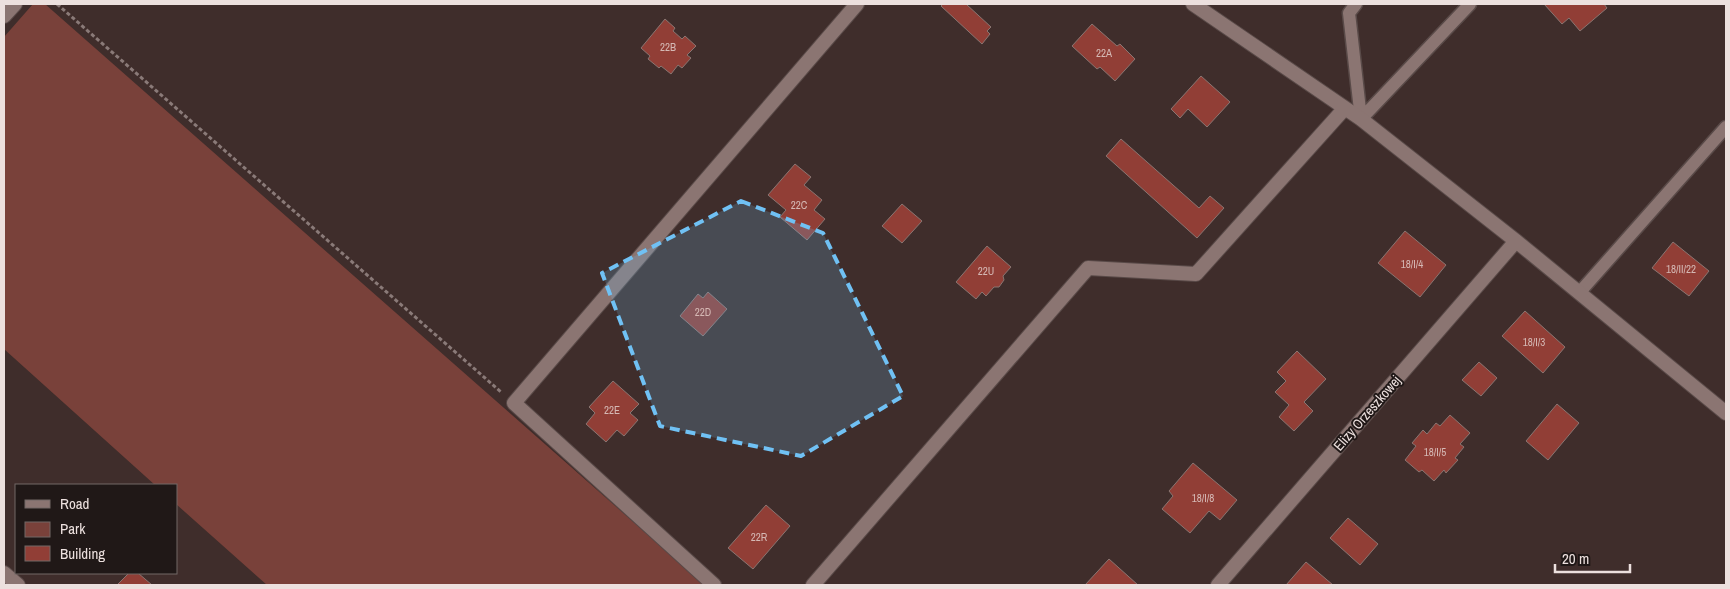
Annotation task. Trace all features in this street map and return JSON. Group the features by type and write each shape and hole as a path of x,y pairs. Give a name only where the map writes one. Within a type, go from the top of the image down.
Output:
{"street":[{"path":"4,16 15,4"},
{"path":"714,585 514,403 857,4"},
{"path":"1193,4 1361,119 1516,241 1726,413"},
{"path":"813,585 1088,268 1196,274 1345,108"},
{"name":"Elizy Orzeszkowej","path":"1218,585 1516,241"},
{"path":"4,572 18,585"}],"lane":[{"path":"1356,4 1349,13 1361,119"},
{"path":"1361,119 1470,4"},
{"path":"1579,293 1726,127"}],"path":[{"path":"57,4 514,403"}],"highlighted area":[{"path":"741,201 823,233 903,396 801,456 660,426 602,273"}],"green space":[{"path":"33,4 45,4 705,585 267,585 178,506 178,484 154,484 4,349 4,37"}],"building":[{"path":"943,4 966,4 991,27 987,31 990,34 982,44 941,6"},
{"path":"1544,4 1604,4 1607,8 1580,31 1569,18 1562,24"},
{"path":"665,19 675,28 673,31 682,39 685,36 696,46 687,55 691,58 682,68 678,65 671,74 661,66 659,68 648,59 650,56 641,48"},
{"path":"1092,24 1117,46 1120,44 1135,59 1115,81 1100,67 1097,69 1072,46"},
{"path":"1201,76 1230,102 1207,127 1188,109 1180,118 1171,109"},
{"path":"1121,139 1199,208 1210,196 1224,208 1197,238 1106,156"},
{"path":"795,164 811,177 804,185 822,200 814,210 825,219 807,240 780,217 786,210 768,195"},
{"path":"902,204 922,221 902,243 882,226"},
{"path":"1405,231 1446,265 1420,297 1378,263"},
{"path":"1673,242 1709,271 1689,296 1652,268"},
{"path":"987,246 1011,267 1003,276 1004,280 999,287 994,287 986,296 982,292 976,299 956,282"},
{"path":"708,292 727,309 703,336 680,316 698,294 703,298"},
{"path":"1525,311 1565,347 1543,373 1502,336"},
{"path":"1297,351 1326,379 1304,402 1313,411 1294,431 1279,417 1289,405 1275,392 1286,381 1277,372"},
{"path":"1479,362 1497,378 1481,396 1462,380"},
{"path":"613,381 639,404 630,413 638,420 624,436 617,430 606,442 586,424 595,413 589,407"},
{"path":"1557,404 1579,423 1548,460 1526,441"},
{"path":"1450,415 1470,433 1460,444 1464,447 1455,458 1458,460 1446,473 1444,470 1434,481 1422,470 1419,472 1405,460 1416,446 1412,443 1423,430 1427,434 1436,423 1440,426"},
{"path":"1193,463 1237,500 1220,520 1209,511 1190,533 1162,509 1173,496 1169,491"},
{"path":"766,505 790,526 753,569 728,548"},
{"path":"1348,518 1378,544 1360,565 1330,538"},
{"path":"1109,559 1138,585 1085,585"},
{"path":"1306,562 1333,585 1286,585"},
{"path":"128,574 139,574 152,585 117,585"}]}
